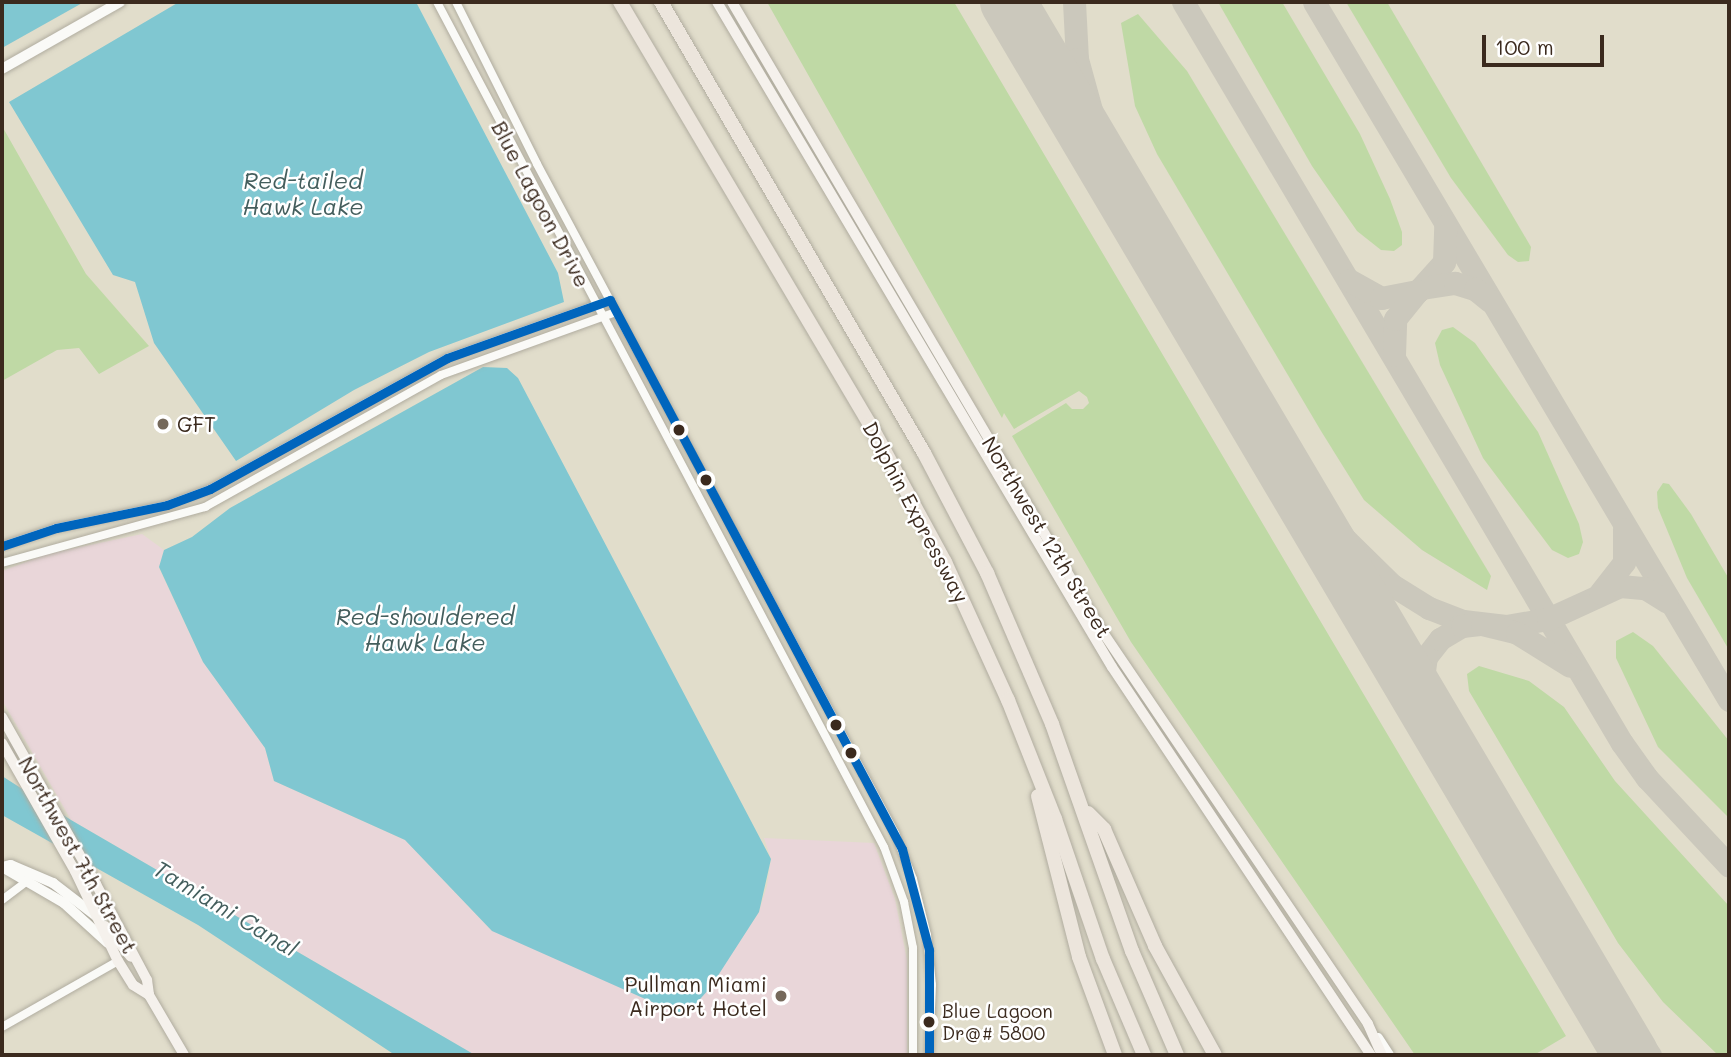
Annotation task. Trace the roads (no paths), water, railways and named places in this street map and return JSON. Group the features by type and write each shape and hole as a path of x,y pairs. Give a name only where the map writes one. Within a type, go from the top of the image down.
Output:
{"highway":[{"name":"Dolphin Expressway","path":"620,2 914,502 978,631 1029,753 1103,960 1144,1055"},
{"name":"Dolphin Expressway","path":"661,2 946,494 1019,643 1084,809 1132,951 1177,1055"},
{"path":"1029,753 1061,895 1115,1055"},
{"path":"1084,809 1104,829 1155,946 1214,1055"}],"main road":[{"name":"Northwest 12th Street","path":"717,2 1112,667 1371,1055"},
{"name":"Northwest 12th Street","path":"732,2 1107,640 1368,1024"},
{"name":"Northwest 7th Street","path":"2,717 138,962 149,995 182,1055"},
{"name":"Northwest 7th Street","path":"2,743 66,856 118,961 133,985 149,995"},
{"path":"96,916 138,962"},
{"path":"1368,1024 1382,1055"}],"street":[{"path":"2,69 120,2"},
{"name":"Blue Lagoon Drive","path":"437,2 601,319 890,862 908,920 916,986 914,1055"},
{"name":"Blue Lagoon Drive","path":"456,2 616,312 824,699 908,864 924,920 932,985 929,1055"},
{"path":"2,546 56,528 167,505 209,489 447,358 610,300"},
{"path":"2,563 205,507 441,375 616,312"},
{"path":"806,700 824,699"},
{"path":"2,867 11,866 52,883 96,916"},
{"path":"2,867 64,902 108,943"},
{"path":"2,900 27,881"},
{"path":"2,1027 118,961"},
{"path":"916,986 932,985"},
{"name":"Northwest 12th Street","path":"1368,1024 1390,1055"}],"water":[{"path":"2,2 84,2 2,48"},
{"name":"Red-tailed Hawk Lake","path":"179,2 416,2 558,273 564,302 429,352 354,390 236,461 154,343 135,282 113,275 9,102"},
{"name":"Red-shouldered Hawk Lake","path":"483,367 507,368 518,378 771,859 759,912 710,988 692,1008 679,1014 492,931 405,840 274,781 265,748 203,662 159,567 164,550 192,537 230,508"},
{"path":"2,776 71,820 475,1055 395,1055 198,925 2,815"}],"place":[{"name":"GFT","path":"163,424"},
{"name":"Pullman Miami Airport Hotel","path":"781,996"},
{"name":"Blue Lagoon Dr@# 5800","path":"929,1022"}],"water label":[{"name":"Tamiami Canal","path":"226,908"}]}
